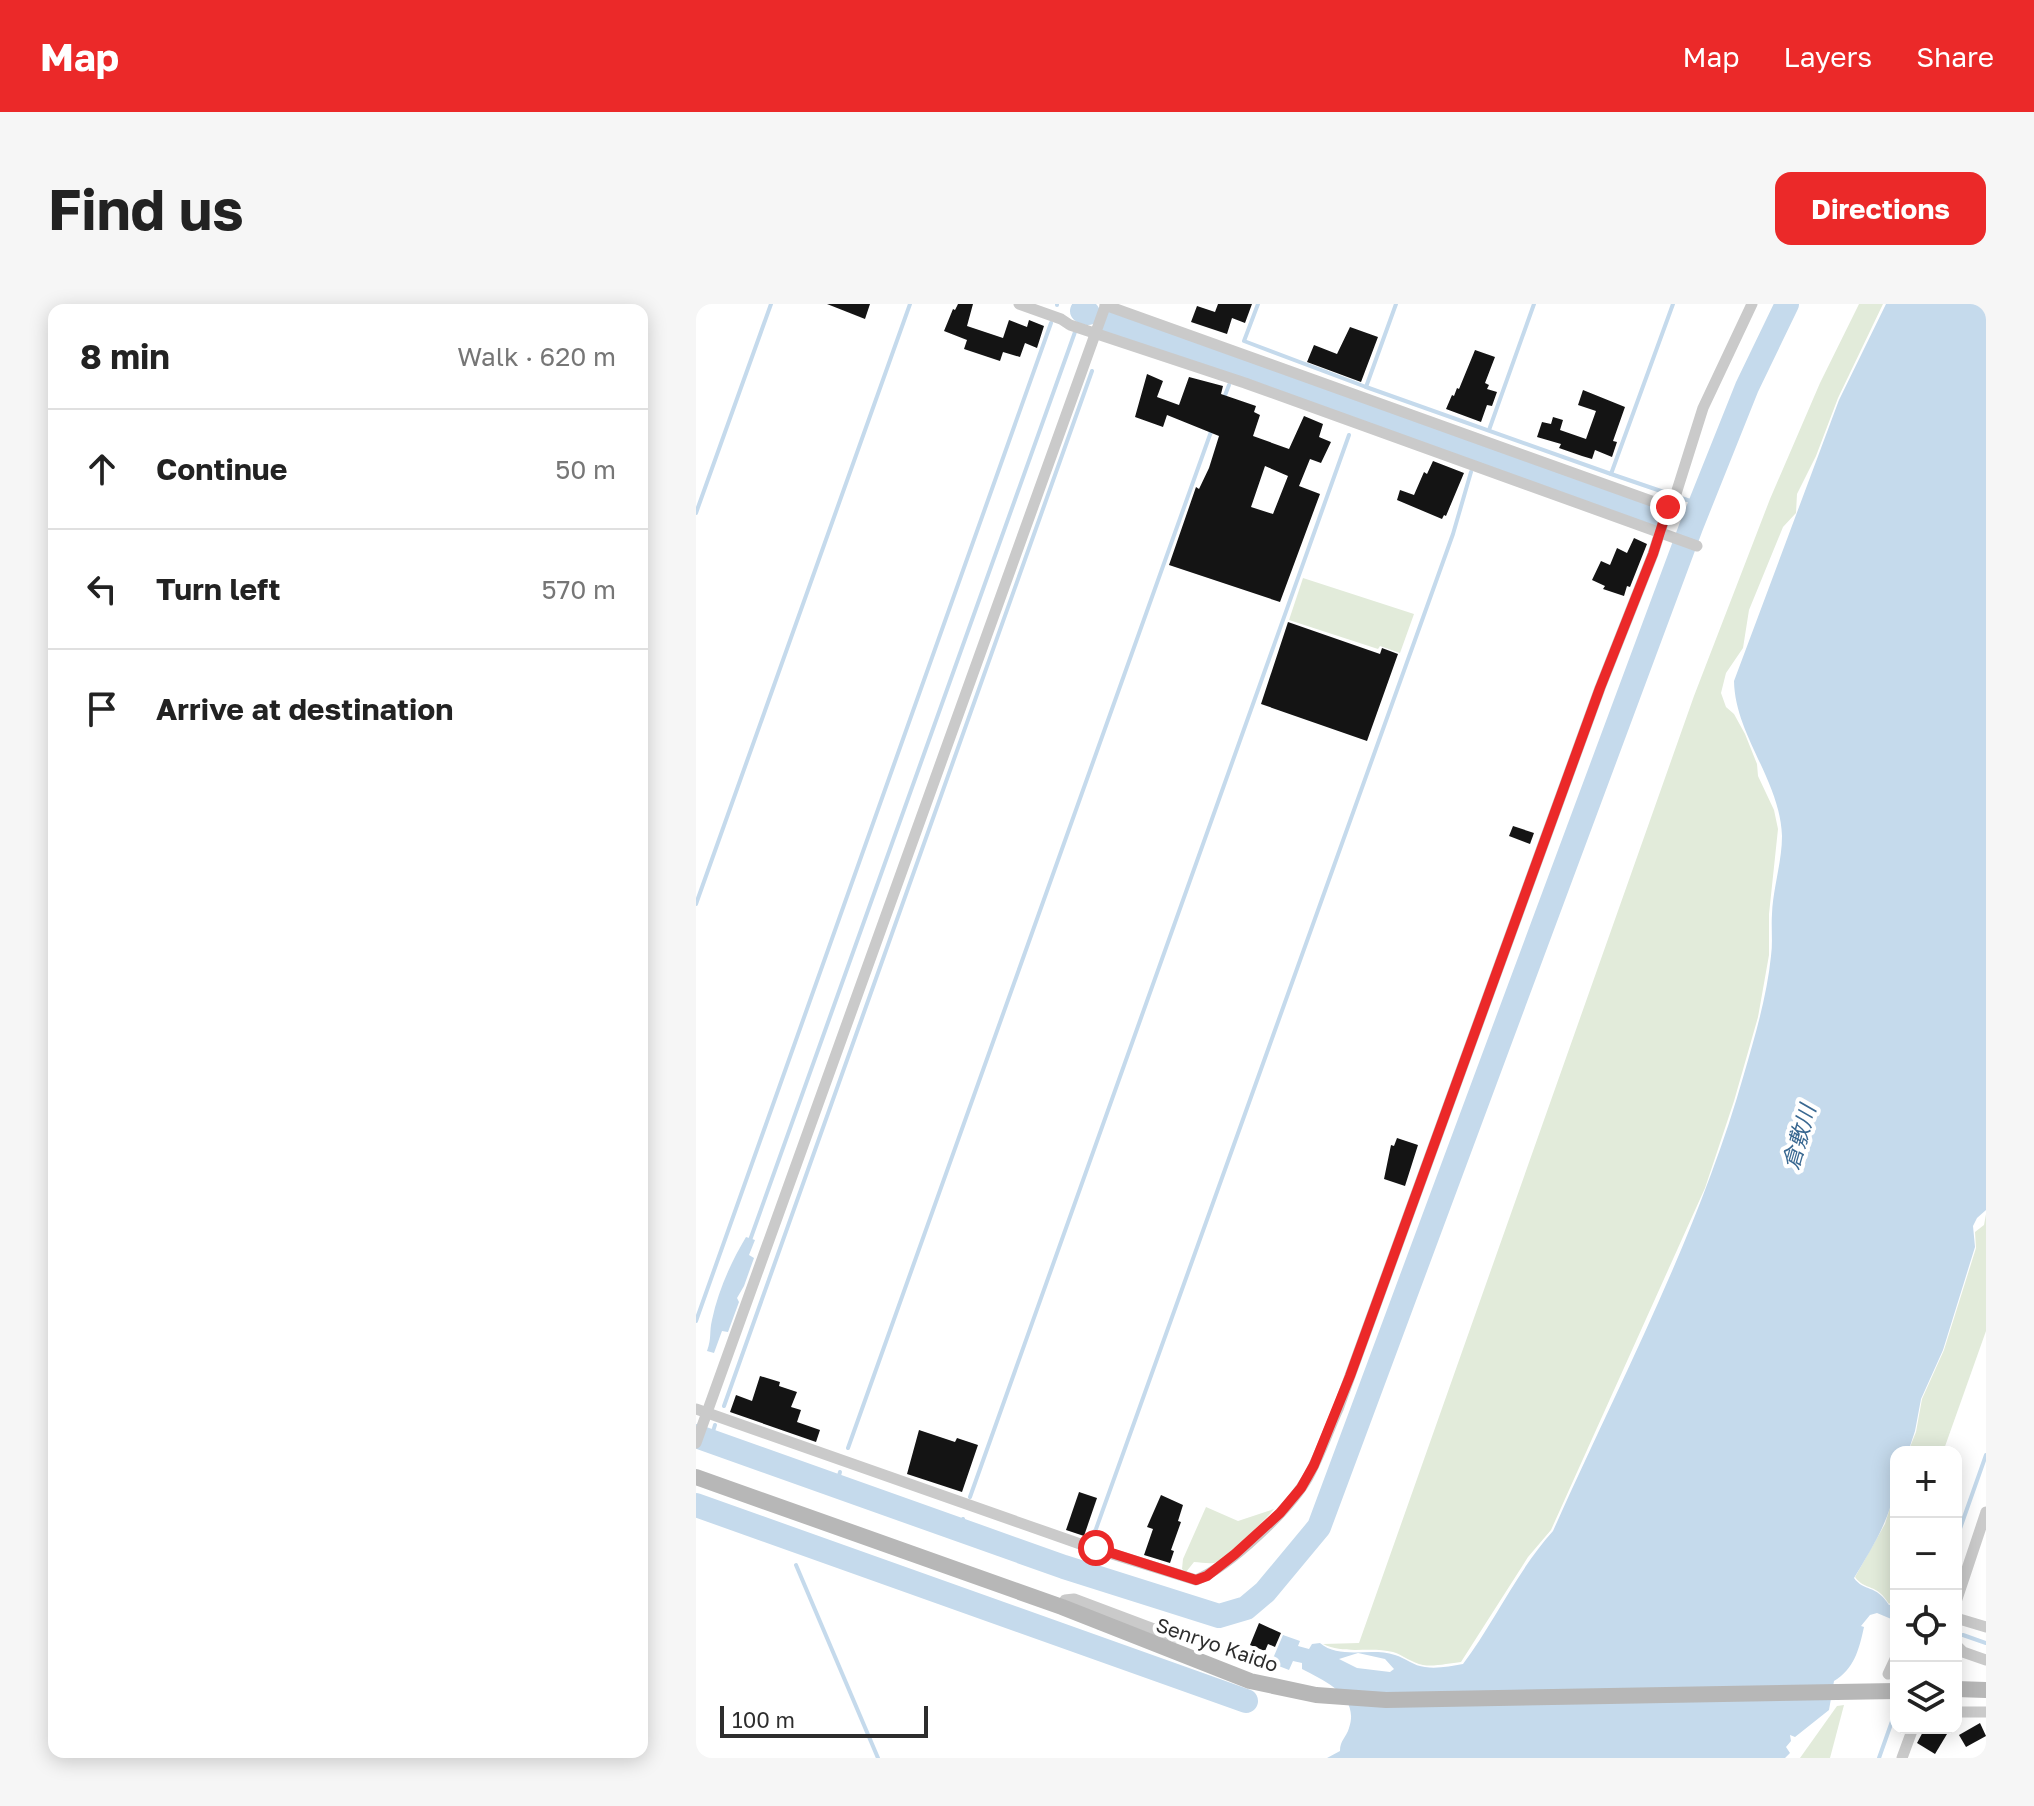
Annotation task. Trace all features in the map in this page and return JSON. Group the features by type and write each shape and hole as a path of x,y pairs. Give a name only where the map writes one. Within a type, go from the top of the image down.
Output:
{"street":[{"path":"1019,304 1697,546"},
{"path":"1064,304 1077,327"},
{"path":"696,1443 703,1413 1077,327 1106,304 1672,500"},
{"path":"703,1413 1083,1545 1196,1580 1218,1568 1292,1500 1308,1477 1338,1409 1600,688 1660,533 1703,408 1752,304"},
{"name":"Senryo Kaido","path":"696,1477 1062,1607 1178,1655 1281,1689 1350,1698 1890,1691"},
{"path":"1960,1590 1986,1512"},
{"path":"1062,1607 1065,1600 1074,1599 1175,1637"},
{"path":"1962,1620 1986,1627"},
{"path":"1962,1651 1986,1660"},
{"path":"1888,1674 1894,1662"},
{"path":"1962,1689 1986,1690"},
{"path":"1962,1712 1986,1712"},
{"path":"1902,1758 1911,1734"}],"green space":[{"path":"1859,304 1883,304 1797,494 1796,513 1783,527 1749,610 1743,648 1726,673 1721,693 1726,707 1734,714 1745,734 1757,764 1758,776 1774,810 1778,829 1769,914 1769,955 1758,1017 1705,1188 1551,1530 1528,1557 1461,1662 1423,1665 1393,1652 1340,1649 1323,1644 1359,1643 1694,696 1770,499 1820,383"},
{"path":"1303,578 1414,614 1400,653 1380,646 1378,649 1289,620"},
{"path":"1986,1214 1986,1331 1945,1446 1910,1446 1922,1399 1944,1350 1976,1248 1975,1232 1984,1225"},
{"path":"1206,1507 1238,1521 1274,1509 1226,1556 1214,1563 1194,1562 1186,1572 1182,1569 1183,1559"},
{"path":"1890,1508 1889,1604 1880,1593 1855,1577 1885,1524"},
{"path":"1844,1705 1830,1758 1800,1758 1837,1706"}],"water":[{"name":"倉敷川","path":"1886,304 1986,304 1986,1210 1973,1226 1975,1247 1943,1350 1921,1399 1910,1446 1890,1446 1890,1509 1854,1578 1890,1605 1890,1618 1877,1613 1870,1615 1861,1626 1864,1627 1858,1651 1851,1665 1834,1681 1829,1710 1795,1737 1790,1735 1791,1741 1786,1747 1790,1753 1785,1758 1327,1758 1340,1751 1349,1728 1350,1707 1338,1691 1302,1669 1302,1663 1293,1661 1289,1670 1271,1663 1283,1635 1300,1641 1298,1646 1309,1649 1312,1644 1320,1643 1337,1651 1395,1655 1425,1667 1463,1664 1528,1563 1553,1531 1657,1306 1705,1191 1726,1133 1764,1001 1782,846 1774,796 1742,720 1734,681 1839,400","holes":["1358,1653 1385,1659 1394,1669 1390,1672 1357,1668 1339,1659"]},
{"path":"746,1237 755,1240 749,1255 754,1258 737,1298 739,1302 728,1332 722,1331 714,1353 707,1351 718,1298"}],"building":[{"path":"827,304 870,304 865,319"},
{"path":"958,304 973,304 967,326 1003,338 1009,320 1027,327 1029,320 1044,326 1037,348 1025,343 1020,357 1003,352 1000,361 964,349 967,340 944,331"},
{"path":"1218,304 1252,304 1245,323 1232,318 1227,334 1191,322 1197,306 1215,312"},
{"path":"1350,327 1378,337 1361,382 1307,362 1314,345 1337,354"},
{"path":"1475,350 1495,357 1485,383 1489,385 1487,389 1497,392 1492,406 1487,405 1481,422 1446,409 1452,395 1459,389"},
{"path":"1147,374 1163,381 1157,397 1179,405 1189,377 1223,386 1221,394 1256,406 1254,412 1260,415 1253,436 1289,449 1304,416 1323,424 1319,437 1331,442 1321,463 1310,459 1299,486 1320,494 1280,602 1169,565 1196,487 1199,489 1209,468 1219,436 1167,415 1163,427 1135,417","holes":["1265,466 1288,476 1273,514 1251,507"]},
{"path":"1583,390 1625,407 1613,441 1617,442 1612,457 1595,450 1592,459 1559,448 1561,444 1537,437 1542,422 1551,424 1553,417 1563,420 1560,430 1586,439 1596,411 1578,405"},
{"path":"1433,461 1464,473 1442,519 1397,500 1400,490 1414,495 1424,472 1427,474"},
{"path":"1634,538 1647,544 1630,587 1627,586 1624,596 1603,589 1605,586 1592,580 1601,561 1610,565 1617,548 1627,553"},
{"path":"1288,622 1380,654 1382,648 1398,654 1367,741 1261,704"},
{"path":"1513,826 1534,833 1530,844 1509,836"},
{"path":"1397,1138 1418,1145 1405,1186 1384,1179 1391,1145 1394,1146"},
{"path":"760,1376 780,1382 779,1386 797,1392 791,1407 801,1410 797,1422 820,1430 816,1442 730,1412 736,1395 752,1401"},
{"path":"919,1430 955,1442 957,1438 978,1445 962,1492 907,1474"},
{"path":"1079,1492 1097,1498 1084,1536 1066,1530"},
{"path":"1161,1495 1183,1505 1170,1563 1144,1555 1153,1529 1147,1527"},
{"path":"1259,1623 1281,1633 1275,1647 1268,1644 1265,1651 1250,1645"},
{"path":"1980,1723 1986,1736 1966,1747 1959,1735"},
{"path":"1922,1734 1947,1734 1935,1754 1917,1743"}],"waterway":[{"path":"696,513 771,304"},
{"path":"696,904 910,304"},
{"path":"749,1243 1085,304"},
{"path":"1258,304 1244,341 1366,387"},
{"path":"1396,304 1366,387 1611,474"},
{"path":"1489,430 1534,304"},
{"path":"1673,304 1611,474 1699,504"},
{"path":"696,1436 1064,1567 1219,1616 1246,1608 1265,1592 1319,1527 1691,527 1747,387 1787,304"},
{"path":"1082,311 1088,313"},
{"path":"1107,320 1657,515"},
{"path":"1110,328 1112,322"},
{"path":"696,1321 1051,323"},
{"path":"1234,371 1236,366"},
{"path":"724,1406 1092,371"},
{"path":"1224,398 1229,385"},
{"path":"1357,415 1359,410"},
{"path":"848,1448 1212,429"},
{"path":"970,1497 1349,435"},
{"path":"1473,461 1482,453"},
{"path":"1090,1539 1453,534 1471,472"},
{"path":"710,1441 715,1425"},
{"path":"1962,1523 1986,1455"},
{"path":"836,1486 840,1472"},
{"path":"696,1505 1246,1701"},
{"path":"959,1530 963,1519"},
{"path":"803,1548 805,1543"},
{"path":"1081,1573 1091,1558"},
{"path":"796,1565 878,1758"},
{"path":"1963,1635 1986,1643"},
{"path":"1879,1758 1890,1727"}],"route":[{"path":"1096,1548 1196,1580 1218,1568 1265,1527 1292,1500 1308,1477 1338,1409 1668,507"}]}
